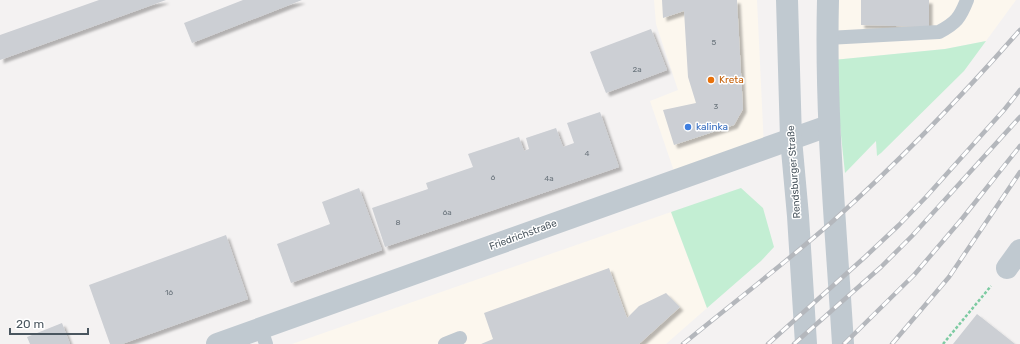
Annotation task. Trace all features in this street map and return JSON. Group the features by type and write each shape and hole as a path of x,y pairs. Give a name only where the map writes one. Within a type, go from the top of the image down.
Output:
{"street":[{"name":"Rendsburger Straße","path":"787,0 791,139 798,216 806,344"},
{"path":"828,0 828,126 843,344"},
{"name":"Friedrichstraße","path":"217,344 263,336 828,126"},
{"path":"1007,268 1020,250"}],"lane":[{"path":"827,38 939,32 948,28 961,15 967,0"},
{"path":"445,344 460,338"}],"path":[{"path":"943,344 1007,268"}],"shaded area":[{"path":"654,0 757,0 764,148 677,180 650,101 678,90 656,24"},
{"path":"835,0 1016,0 986,41 945,49 833,60"},
{"path":"671,212 707,308 666,344 292,344"}],"green space":[{"path":"986,41 964,71 881,153 877,156 876,141 845,173 833,60 945,49"},
{"path":"741,188 763,208 774,247 761,261 707,308 671,212"}],"building":[{"path":"99,0 166,0 0,60 0,35"},
{"path":"243,0 302,0 192,43 184,23"},
{"path":"662,0 737,0 743,109 734,125 674,145 663,110 696,103 688,77 684,11 663,18"},
{"path":"861,0 929,0 929,27 861,25"},
{"path":"651,29 667,70 606,93 590,52"},
{"path":"600,112 619,167 385,247 372,208 428,189 426,183 473,167 468,154 519,137 524,151 529,149 526,138 556,128 563,147 574,143 567,123"},
{"path":"359,188 382,250 291,283 277,244 330,224 322,202"},
{"path":"226,235 248,299 122,344 110,344 89,285"},
{"path":"609,268 627,318 639,306 666,293 680,307 639,344 481,344 493,339 484,313"},
{"path":"977,314 1015,344 953,344"},
{"path":"62,323 70,344 30,344 27,337"}],"railway":[{"path":"683,344 796,252 858,198 930,128 1020,30"},
{"path":"768,344 899,225 1004,110 1020,90"},
{"path":"794,344 881,267 912,236 1020,117"},
{"path":"844,344 914,275 961,220 1020,146"},
{"path":"892,344 949,277 1020,172"}],"place":[{"name":"Kreta","path":"711,80"},
{"name":"kalinka","path":"688,127"}]}
